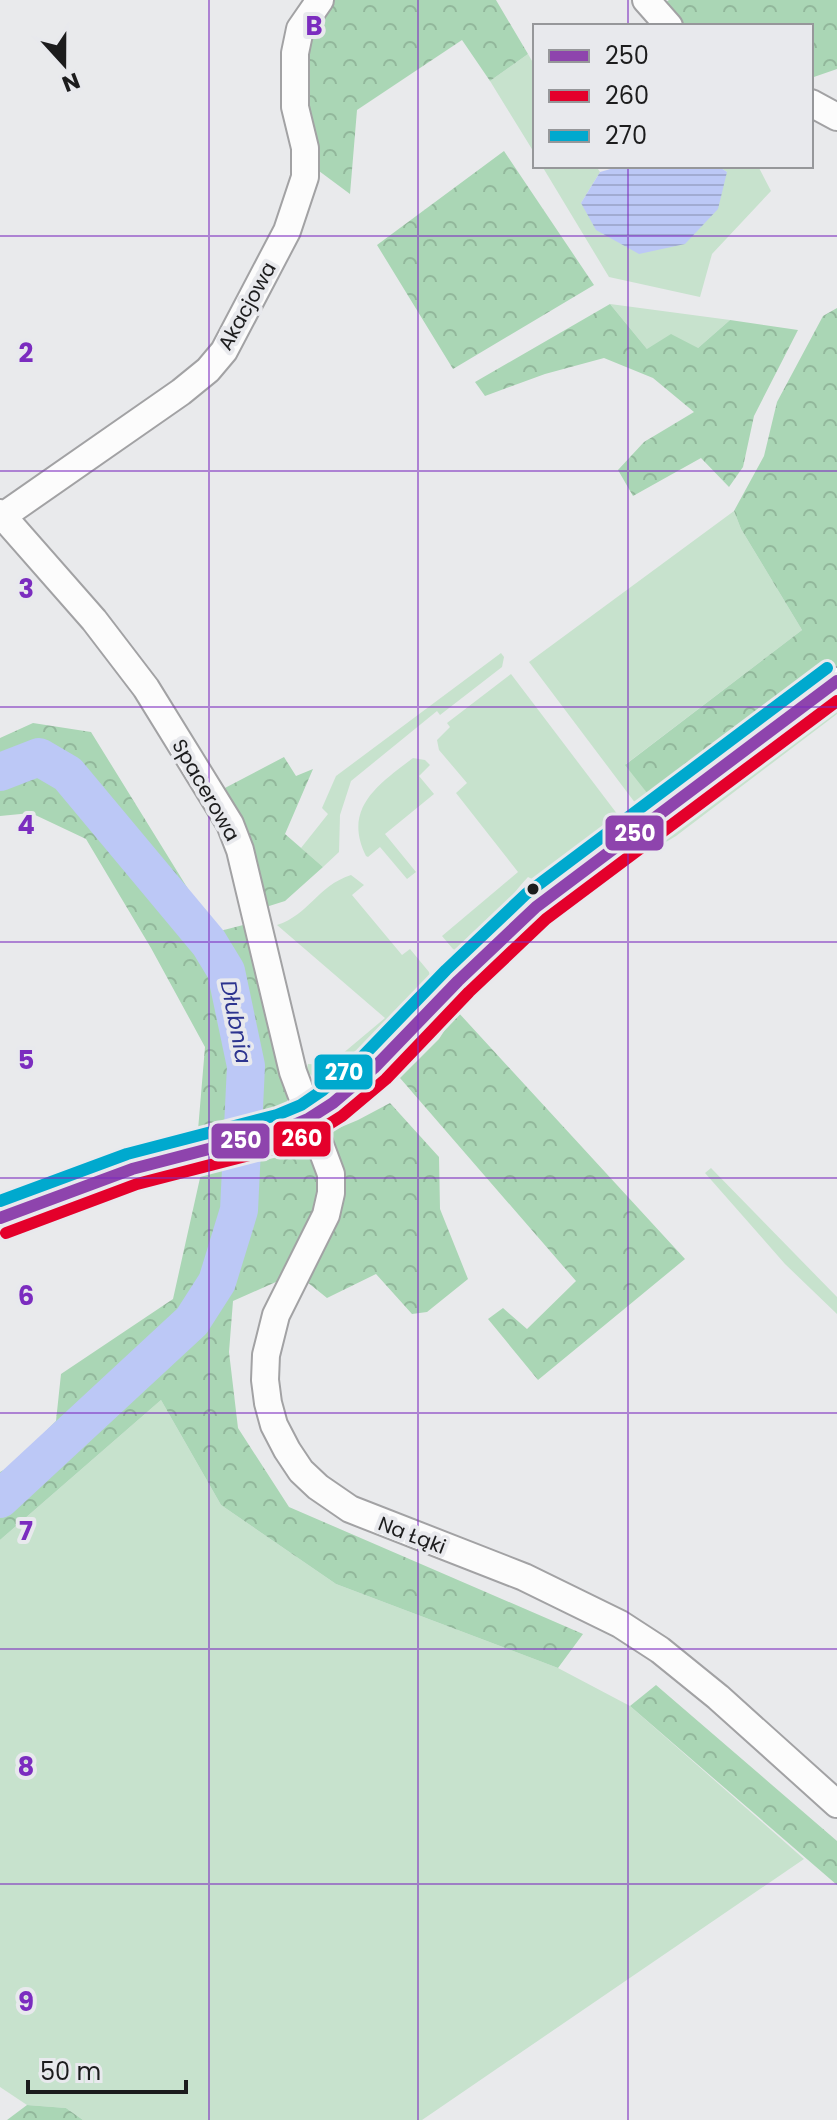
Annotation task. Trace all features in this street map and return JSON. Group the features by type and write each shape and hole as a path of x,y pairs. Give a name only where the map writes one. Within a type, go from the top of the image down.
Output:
{"street":[{"name":"Akacjowa","path":"1,514 181,392 208,370 224,351 287,231 305,177 305,148 295,107 295,53 300,29 320,0"},
{"path":"646,0 667,24"},
{"path":"813,104 837,117"},
{"name":"Spacerowa","path":"1,514 113,643 146,688 230,824 247,872 282,1028 308,1119"},
{"path":"0,1218 87,1184 186,1154 282,1130 308,1119 333,1103 374,1068 458,981 536,907 837,681"},
{"name":"Na Łąki","path":"308,1119 329,1166 332,1184 329,1205 323,1223 276,1315 265,1369 268,1403 274,1425 301,1471 326,1494 350,1509 524,1577 620,1624 660,1650 718,1697 837,1804"}],"green space":[{"path":"330,0 496,0 528,54 490,81 462,40 357,110 350,194 319,171 308,102 309,34"},
{"path":"669,0 837,0 837,69 813,77 813,24 676,24 659,6"},
{"path":"528,54 533,63 533,151 490,81"},
{"path":"504,151 594,285 453,369 377,245"},
{"path":"543,168 597,168 600,172 581,203 727,172 721,168 759,168 771,191 712,254 700,297 609,277"},
{"path":"610,304 730,320 698,348 647,349"},
{"path":"610,304 647,349 671,334 698,348 730,320 798,330 754,416 743,467 729,487 701,458 633,496 618,470 644,442 694,412 653,378 604,358 545,374 485,396 475,382"},
{"path":"837,308 837,669 655,803 625,765 802,630 741,529 734,511 764,456 777,402 823,316"},
{"path":"734,511 741,529 802,630 626,764 655,803 642,812 529,662"},
{"path":"501,653 504,657 502,667 440,715 437,711 351,781 340,815 339,852 323,867 301,848 328,814 322,808 336,776"},
{"path":"511,674 621,819 557,860 534,880 528,877 486,928 459,952 442,936 518,872 456,793 467,783 439,750 437,740 450,727 447,723"},
{"path":"837,696 837,714 676,836 611,875 512,955 586,885"},
{"path":"33,723 91,732 198,905 220,931 247,924 287,1081 287,1109 198,1130 205,1047 86,839 31,813 0,816 0,738"},
{"path":"284,757 296,776 313,769 285,834 323,867 285,901 266,907 223,789"},
{"path":"413,758 425,760 430,765 419,776 434,794 385,834 416,872 407,879 380,847 366,856 358,824 361,811 377,788"},
{"path":"351,875 364,885 352,895 402,955 410,949 429,972 431,982 395,1027 340,1081 321,1083 306,1071 308,1064 329,1065 385,1018 277,925 297,915 330,886"},
{"path":"457,1011 685,1259 538,1380 488,1319 503,1308 527,1329 576,1281 400,1078 439,1039"},
{"path":"390,1103 439,1157 440,1209 468,1279 427,1312 412,1314 376,1274 327,1298 296,1273 233,1301 229,1352 238,1428 289,1507 583,1634 558,1668 336,1584 221,1505 161,1400 0,1540 0,1472 11,1466 56,1421 61,1374 173,1299 202,1169 291,1148"},
{"path":"711,1168 837,1297 837,1314 785,1264 705,1173"},
{"path":"161,1400 221,1505 336,1584 558,1668 630,1706 804,1859 422,2120 83,2120 66,2108 27,2105 0,2087 0,1540"},
{"path":"656,1685 837,1841 837,1885 630,1706"},
{"path":"27,2105 66,2108 83,2120 7,2120"}],"water":[{"path":"614,168 721,168 727,172 718,209 685,244 639,254 596,230 581,203 600,172"}],"waterway":[{"name":"Dłubnia","path":"0,772 39,757 68,774 209,943 226,971 246,1066 239,1210 217,1282 192,1321 0,1499"}],"transit line":[{"name":"270","path":"0,1201 127,1154 277,1115 301,1105 363,1056 446,970 526,894 827,668"},
{"name":"250","path":"0,1218 132,1169 282,1130 308,1119 333,1103 374,1068 458,981 536,907 837,681"},
{"name":"260","path":"6,1233 137,1184 288,1145 342,1116 386,1079 469,992 546,919 837,701"}]}
